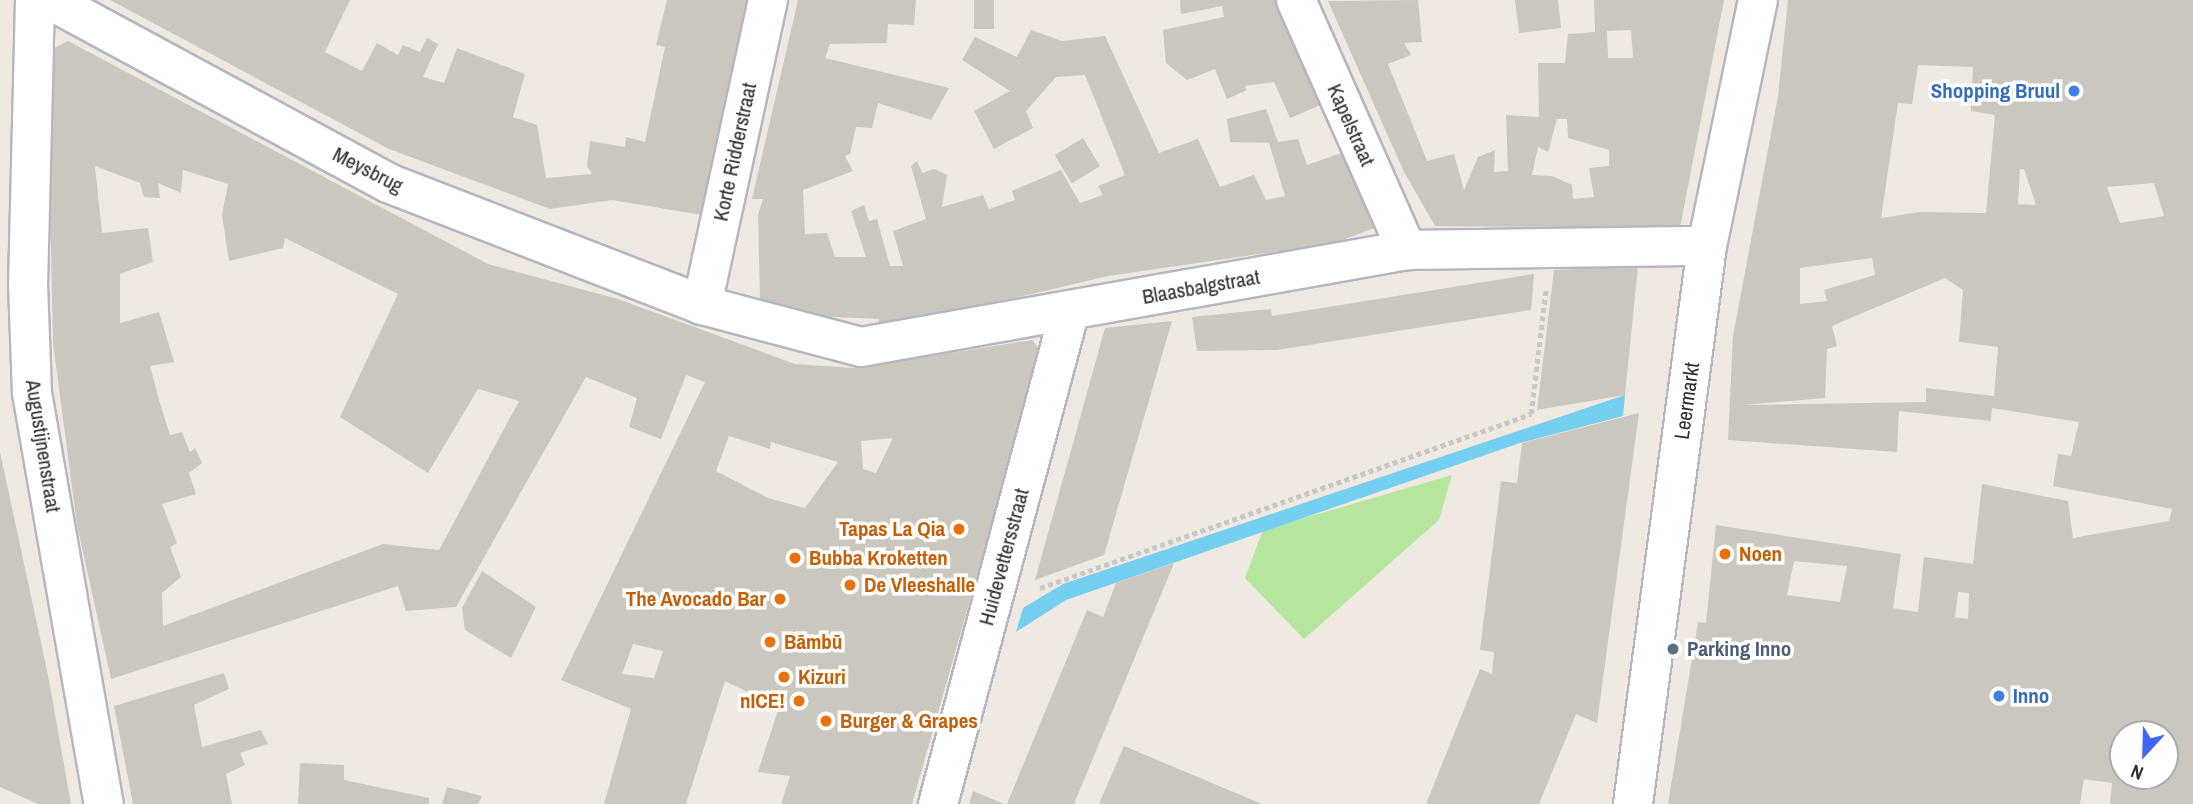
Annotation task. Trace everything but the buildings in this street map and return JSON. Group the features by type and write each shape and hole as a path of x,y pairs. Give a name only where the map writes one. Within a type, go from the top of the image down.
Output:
{"street":[{"name":"Augustijnenstraat","path":"35,0 28,284 32,393 104,804"},
{"name":"Meysbrug","path":"50,0 388,183 702,304"},
{"name":"Korte Ridderstraat","path":"702,304 768,0"},
{"name":"Kapelstraat","path":"1296,0 1407,250"},
{"name":"Leermarkt","path":"1633,804 1707,246 1758,0"},
{"name":"Blaasbalgstraat","path":"702,304 862,347 1407,250 1707,246"},
{"name":"Huidevettersstraat","path":"938,804 1070,310"}],"path":[{"path":"991,608 1263,505 1531,414 1549,248"}],"green space":[{"path":"1452,475 1439,520 1304,639 1245,578 1263,530"}],"water":[{"path":"1625,395 1623,416 1520,443 1066,600 1016,632 1023,608 1063,584"}],"place":[{"name":"Shopping Bruul","path":"2074,91"},
{"name":"Tapas La Qia","path":"959,529"},
{"name":"Noen","path":"1725,554"},
{"name":"Bubba Kroketten","path":"795,558"},
{"name":"De Vleeshalle","path":"850,585"},
{"name":"The Avocado Bar","path":"780,599"},
{"name":"Bāmbū","path":"770,642"},
{"name":"Parking Inno","path":"1673,649"},
{"name":"Kizuri","path":"784,677"},
{"name":"Inno","path":"1999,696"},
{"name":"nICE!","path":"799,701"},
{"name":"Burger & Grapes","path":"826,721"}]}
